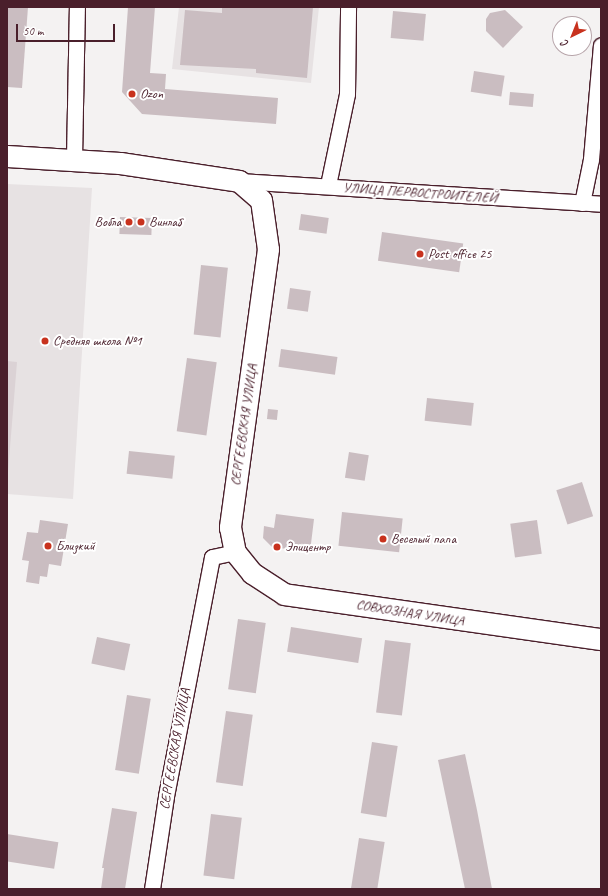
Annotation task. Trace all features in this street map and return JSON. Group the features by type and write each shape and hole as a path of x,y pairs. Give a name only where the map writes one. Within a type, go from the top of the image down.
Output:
{"main road":[{"path":"7,156 120,163 239,181"},
{"name":"СЕРГЕЕВСКАЯ УЛИЦА","path":"234,552 230,527 268,249 261,200 239,181"},
{"name":"СОВХОЗНАЯ УЛИЦА","path":"234,552 252,573 284,594 601,639"}],"street":[{"path":"74,159 77,7"},
{"path":"328,185 347,94 348,7"},
{"path":"582,203 591,159 601,45"},
{"name":"УЛИЦА ПЕРВОСТРОИТЕЛЕЙ","path":"239,181 328,185 407,194 601,204"},
{"name":"СЕРГЕЕВСКАЯ УЛИЦА","path":"152,889 166,796 212,557 234,552"}],"shaded area":[{"path":"179,7 319,7 311,83 172,69"},
{"name":"Средняя школа №1","path":"7,184 92,188 73,499 7,494"},
{"path":"7,361 17,362 8,472 7,472"}],"building":[{"path":"7,7 28,7 22,88 7,87"},
{"path":"128,7 155,7 150,73 166,74 165,89 278,98 276,124 142,114 122,92"},
{"path":"222,7 313,7 307,78 256,73 256,69 180,65 185,10 222,13"},
{"path":"505,10 523,27 503,48 486,31 486,19 490,13"},
{"path":"393,11 426,14 424,41 391,38"},
{"path":"474,71 505,76 501,97 471,92"},
{"path":"510,92 534,94 533,107 509,105"},
{"path":"301,214 329,218 327,234 299,230"},
{"path":"120,217 152,218 151,235 119,234"},
{"path":"382,232 463,243 459,272 378,261"},
{"path":"201,265 228,268 221,337 194,335"},
{"path":"290,288 311,291 308,312 287,309"},
{"path":"281,349 337,357 335,375 278,367"},
{"path":"187,358 217,362 206,435 177,431"},
{"path":"427,398 474,403 471,426 425,421"},
{"path":"268,409 278,410 277,420 267,419"},
{"path":"129,451 175,456 172,479 127,474"},
{"path":"349,452 369,455 365,481 345,478"},
{"path":"582,482 593,516 567,525 556,490"},
{"path":"342,512 403,518 399,552 338,546"},
{"path":"276,514 314,519 310,552 272,547 263,538 264,526 274,528"},
{"path":"40,520 68,524 61,566 49,564 47,577 40,576 39,584 26,582 29,561 22,560 27,532 38,533"},
{"path":"537,520 542,554 515,557 510,524"},
{"path":"238,619 266,623 256,693 228,689"},
{"path":"291,627 362,638 358,663 287,652"},
{"path":"97,637 130,644 125,670 91,663"},
{"path":"385,640 411,643 402,716 376,712"},
{"path":"127,695 151,699 139,774 115,770"},
{"path":"226,711 253,715 243,786 216,782"},
{"path":"372,742 398,746 386,817 361,813"},
{"path":"465,754 492,889 465,889 438,760"},
{"path":"112,808 137,812 125,889 101,889 104,868 102,868"},
{"path":"211,814 242,818 234,879 203,876"},
{"path":"7,834 58,842 54,869 7,861"},
{"path":"359,838 385,842 377,889 351,888"}],"place":[{"name":"Ozon","path":"132,94"},
{"name":"Вобла","path":"129,222"},
{"name":"Винлаб","path":"141,222"},
{"name":"Post office 25","path":"420,254"},
{"name":"Средняя школа №1","path":"45,341"},
{"name":"Веселый папа","path":"383,539"},
{"name":"Близкий","path":"48,546"},
{"name":"Эпицентр","path":"277,547"}]}
